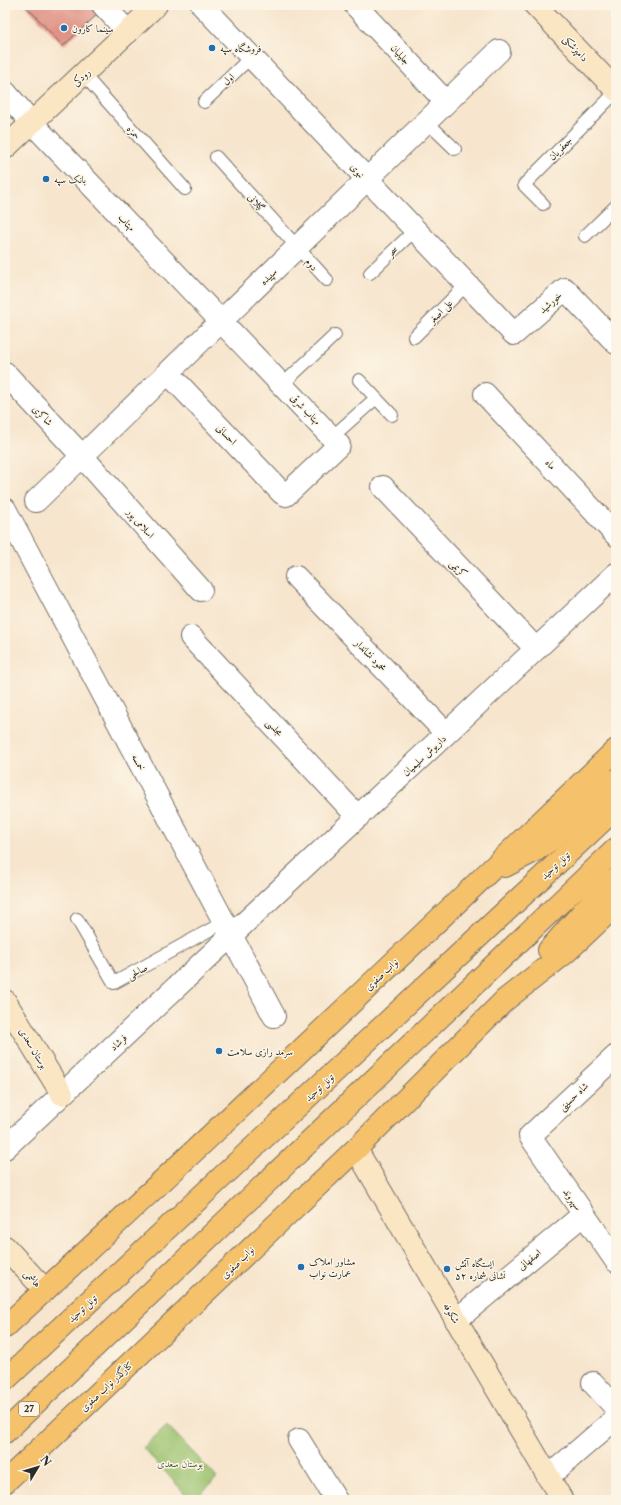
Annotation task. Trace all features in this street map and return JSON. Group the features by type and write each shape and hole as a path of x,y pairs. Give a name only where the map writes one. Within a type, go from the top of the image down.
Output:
{"main road":[{"name":"نواب صفوی","path":"45,1290 145,1198 616,750"},
{"path":"483,878 536,850 550,840 616,780"},
{"name":"تونل توحید","path":"5,1380 616,808"},
{"name":"27","path":"5,1432 616,849"},
{"path":"505,1000 598,895 616,879"},
{"name":"نواب صفوی","path":"207,1291 356,1149 505,1000 565,953 616,905"},
{"path":"5,1327 45,1290"},
{"name":"کنارگذر نواب صفوی","path":"5,1482 207,1291"}],"street":[{"path":"103,5 128,32"},
{"name":"رودکی","path":"5,148 156,5"},
{"name":"نبوی","path":"202,5 514,334"},
{"name":"جلیلیان","path":"355,5 446,102"},
{"name":"دامپزشکی","path":"535,5 616,91"},
{"name":"سپیده","path":"36,501 499,51"},
{"name":"مهتاب","path":"5,92 32,123 221,321"},
{"name":"خورشید","path":"514,334 565,289 616,343"},
{"name":"مهتاب شرقی","path":"221,321 332,437"},
{"name":"احسانی","path":"168,373 282,493 286,495 340,445 332,437"},
{"name":"شاکری","path":"5,374 82,456"},
{"name":"ماه","path":"485,394 616,535"},
{"name":"اسلامی پور","path":"82,456 200,590"},
{"name":"کریمی","path":"383,487 536,649"},
{"name":"خمسه","path":"5,509 274,1016"},
{"name":"داریوش سلیمیان","path":"228,929 358,817 616,574"},
{"name":"محمود نشاندار","path":"296,577 446,733"},
{"name":"مجلسی","path":"191,637 358,817"},
{"name":"فرشاد","path":"5,1148 62,1094 228,929"},
{"name":"بوستان سعدی","path":"5,1001 62,1094"},
{"name":"شاه حسینی","path":"530,1136 616,1056"},
{"name":"سپهروند","path":"530,1136 616,1261"},
{"name":"شکوفه","path":"356,1149 562,1500"},
{"name":"اصفهانی","path":"456,1320 584,1214"},
{"name":"هاشمی","path":"5,1247 45,1290"},
{"path":"593,1383 616,1408"},
{"path":"548,1477 616,1418"},
{"path":"299,1440 336,1500"}],"lane":[{"name":"اول","path":"204,102 251,57"},
{"name":"حمزه","path":"83,74 185,189"},
{"name":"جعفریان","path":"543,204 524,185 616,91"},
{"path":"426,121 455,150"},
{"name":"گیلانی","path":"216,157 297,247"},
{"path":"585,236 616,206"},
{"name":"سحر","path":"370,273 415,230"},
{"name":"دوم","path":"297,247 327,280"},
{"name":"علی اصغر","path":"414,337 466,284"},
{"path":"282,385 335,335"},
{"path":"359,380 392,415"},
{"path":"332,437 376,398"},
{"name":"صالحی","path":"77,919 114,983 228,929"}],"green space":[{"name":"بوستان سعدی","path":"167,1425 217,1478 194,1500 191,1500 143,1448"}],"building":[{"name":"سینما کارون","path":"25,5 97,5 102,10 63,46"}],"place":[{"name":"سینما کارون","path":"64,28"},
{"name":"فروشگاه سپه","path":"212,48"},
{"name":"بانک سپه","path":"46,179"},
{"name":"سرمد رازی سلامت","path":"219,1051"},
{"name":"مشاور املاک عمارت نواب","path":"301,1267"},
{"name":"ایستگاه آتش نشانی شماره ۵۲","path":"447,1269"}]}
